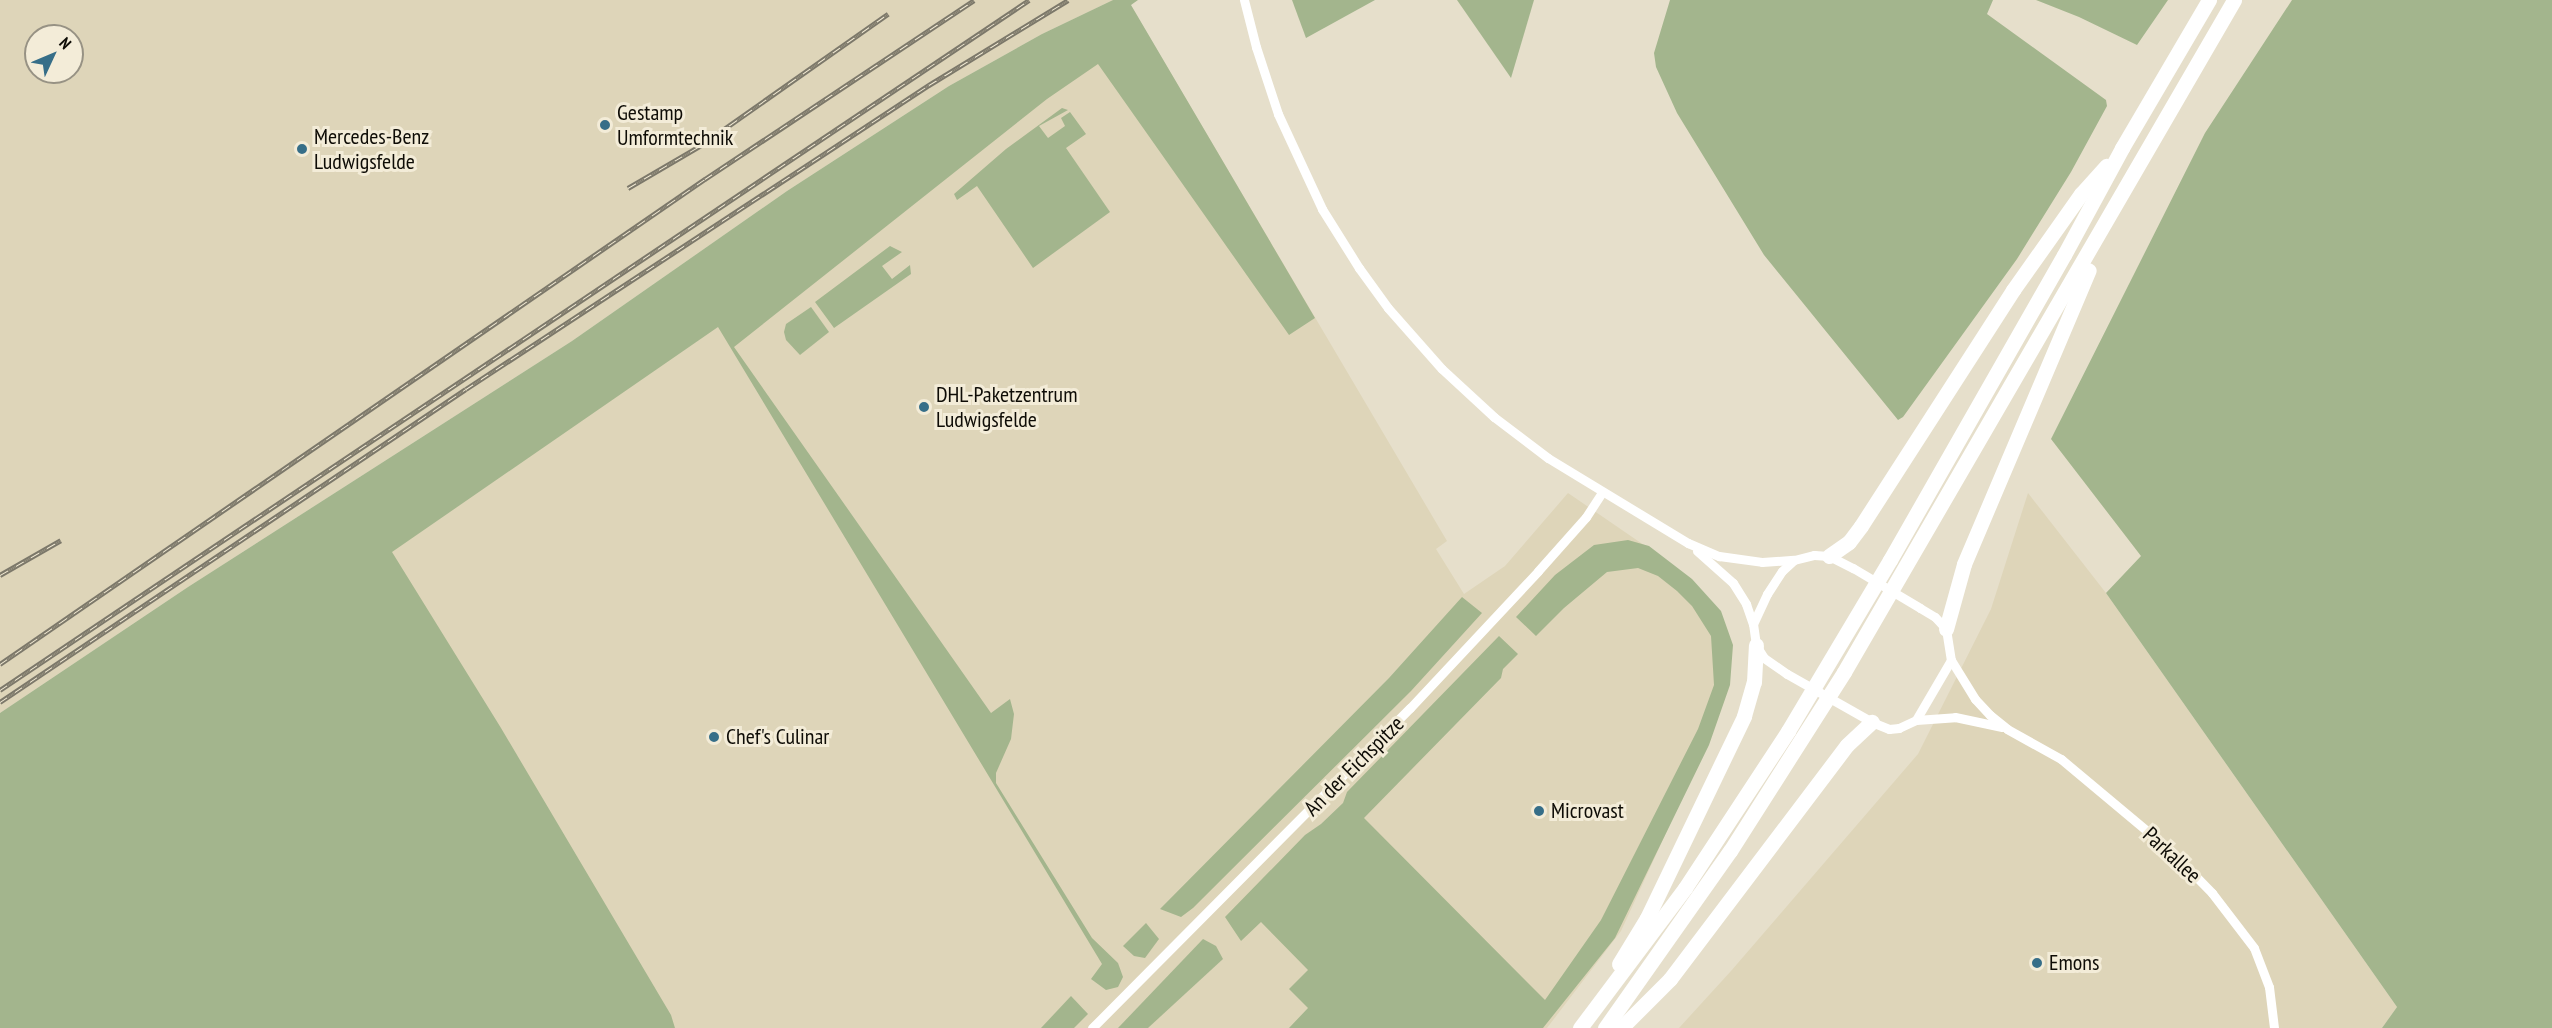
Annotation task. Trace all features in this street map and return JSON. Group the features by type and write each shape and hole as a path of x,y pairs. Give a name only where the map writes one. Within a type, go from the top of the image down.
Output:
{"highway":[{"path":"1580,1028 1685,888 1788,731 1948,459 2122,148 2209,0"},
{"path":"1605,1028 1730,851 1803,738 1884,605 2234,0"},
{"path":"1829,556 1849,542 1862,526 2013,290 2081,194 2122,148"},
{"path":"1946,629 1964,564 2123,192"},
{"path":"1580,1028 1647,918 1744,716 1754,682 1756,645"},
{"path":"1621,1028 1670,979 1847,745 1872,722"}],"street":[{"path":"1244,0 1265,79 1290,143 1322,209 1359,268 1414,339 1468,394 1520,439 1602,492 1688,543 1719,556 1762,562 1794,560 1814,555 1829,556 1935,617 1946,629 1951,660 1975,699 2007,729"},
{"name":"An der Eichspitze","path":"1092,1028 1410,708 1586,517 1602,492"},
{"path":"1688,543 1733,583 1746,603 1753,624 1756,645 1764,658 1786,674 1857,715 1889,729 1899,728 1916,720 1955,717 2007,729"},
{"path":"1753,624 1782,571 1794,560"},
{"path":"1916,720 1951,660"},
{"name":"Parkallee","path":"2007,729 2061,759 2171,851 2212,893 2254,948 2269,987 2274,1028"}],"shaded area":[{"path":"0,0 1113,0 1042,34 949,86 787,191 572,341 188,587 0,713"},
{"path":"1130,4 1447,541 1436,549 1464,594 1505,566 1568,493 1657,554 1719,614 1711,735 1621,931 1547,1028 0,1028 0,792"},
{"path":"2028,493 2106,593 2397,1007 2382,1028 1679,1028 1918,754 1991,609"}],"green space":[{"path":"1113,0 1138,0 1131,5 1315,318 1289,335 1098,64 1047,99 734,347 991,713 1010,699 1014,714 1011,739 996,773 996,783 1092,938 1118,963 1123,977 1118,987 1106,990 1091,979 1102,964 718,327 392,552 501,728 671,1015 675,1028 0,1028 0,713 188,587 572,341 787,191 949,86 1042,34"},
{"path":"1292,0 1375,0 1306,38"},
{"path":"1457,0 1534,0 1511,78"},
{"path":"1670,0 1993,0 1987,14 2106,100 2107,106 2071,172 2017,259 1903,417 1898,420 1764,255 1677,113 1656,67 1654,53"},
{"path":"2036,0 2168,0 2137,45 2079,17"},
{"path":"2292,0 2552,0 2552,1028 2382,1028 2397,1007 2106,593 2141,556 2051,439 2205,133"},
{"path":"1062,108 1068,110 1039,126 1048,138 1065,126 1061,118 1070,112 1086,134 1066,148 1110,212 1033,268 977,186 957,200 954,194 1006,149"},
{"path":"890,246 902,252 882,266 892,279 910,265 911,274 834,328 815,302"},
{"path":"811,307 829,332 800,355 786,340 784,332 786,324"},
{"path":"1628,540 1649,546 1692,579 1721,611 1733,645 1730,685 1709,745 1615,938 1543,1028 1289,1028 1308,1008 1289,989 1308,970 1261,922 1241,941 1225,917 1305,835 1321,824 1343,803 1347,792 1499,636 1518,654 1503,669 1501,678 1364,818 1545,1000 1601,920 1698,729 1714,685 1711,636 1692,606 1677,591 1658,576 1638,568 1607,572 1564,608 1536,636 1516,617 1555,575 1594,545"},
{"path":"1462,597 1482,613 1411,691 1193,908 1181,917 1160,909 1389,678"},
{"path":"1146,923 1159,939 1145,958 1134,956 1123,946"},
{"path":"1203,939 1216,946 1223,959 1148,1028 1118,1028"},
{"path":"1071,996 1088,1014 1074,1028 1041,1028"}],"railway":[{"path":"0,664 705,179 974,0"},
{"path":"0,690 1029,0"},
{"path":"0,702 466,389 929,85 1068,0"},
{"path":"628,188 700,146 888,14"},
{"path":"0,575 61,540"}],"place":[{"name":"Gestamp Umformtechnik","path":"605,125"},
{"name":"Mercedes-Benz Ludwigsfelde","path":"302,149"},
{"name":"DHL-Paketzentrum Ludwigsfelde","path":"924,407"},
{"name":"Chef's Culinar","path":"714,737"},
{"name":"Microvast","path":"1539,811"},
{"name":"Emons","path":"2037,963"}]}
